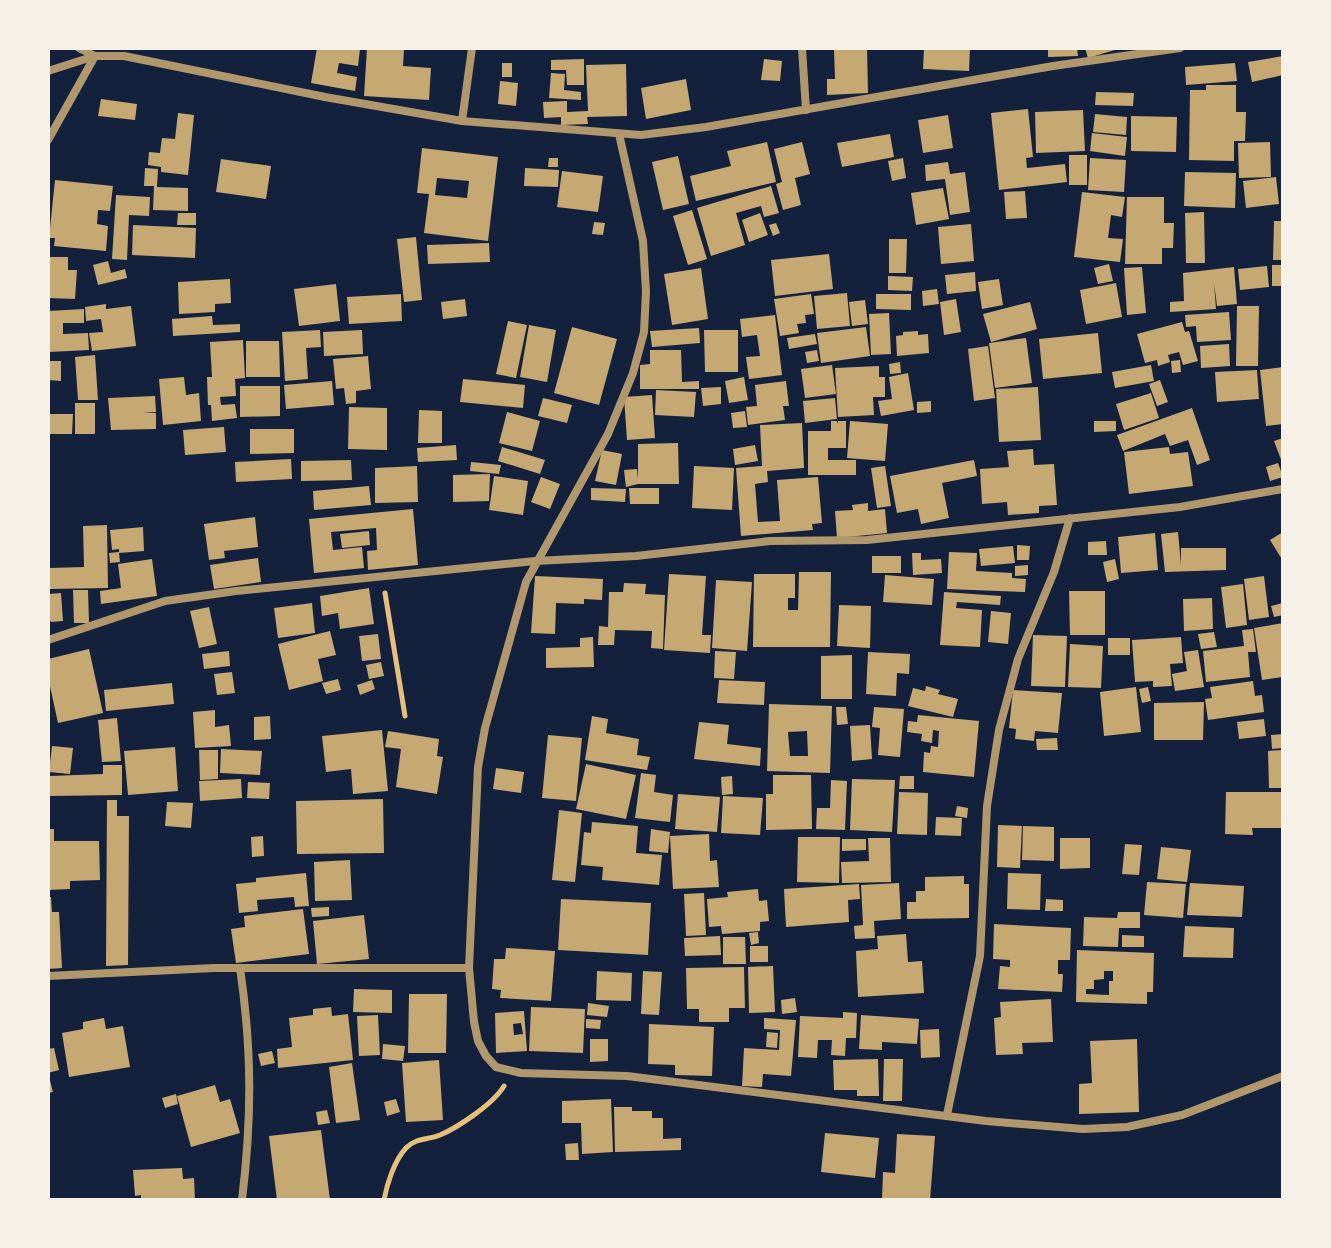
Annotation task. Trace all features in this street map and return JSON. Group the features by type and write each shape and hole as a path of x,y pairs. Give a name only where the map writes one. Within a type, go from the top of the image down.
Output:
{"street":[{"path":"79,48 95,56"},
{"path":"462,121 472,48"},
{"path":"802,48 806,110"},
{"path":"48,71 95,56 124,56 462,121 641,135 706,127 1053,66 1180,48"},
{"path":"48,140 95,56"},
{"path":"619,134 643,241 646,292 644,332 633,373 608,434 535,561 520,600 497,680 478,767 469,968 478,1041 496,1067 513,1071 627,1076 1083,1129 1127,1127 1182,1115 1283,1076"},
{"path":"48,640 165,601 249,589 535,561 636,556 770,541 867,540 1205,504 1283,489"},
{"path":"947,1115 980,956 987,806 999,730 1018,659 1054,572 1070,518"},
{"path":"48,976 240,968 469,968"},
{"path":"240,968 251,1061 251,1116 242,1200"}],"path":[{"path":"382,576 405,716"},
{"path":"384,1200 386,1187 406,1148 423,1138 442,1134 469,1117 501,1091 513,1071"}],"building":[{"path":"317,48 360,49 358,66 339,63 337,73 357,77 355,91 311,83"},
{"path":"367,48 404,49 403,66 431,68 429,100 364,96"},
{"path":"867,48 868,93 827,95 827,79 835,79 834,50"},
{"path":"924,48 970,48 969,71 923,69"},
{"path":"1048,48 1077,48 1078,56 1048,57"},
{"path":"1085,48 1118,48 1118,49 1088,58"},
{"path":"1283,56 1283,75 1252,82 1248,62"},
{"path":"584,59 584,85 567,85 566,70 551,70 551,60"},
{"path":"764,59 782,61 780,81 761,80"},
{"path":"502,63 512,63 512,77 502,77"},
{"path":"1235,63 1237,81 1186,85 1185,67"},
{"path":"626,64 627,116 587,117 588,124 561,125 561,117 544,118 543,102 567,101 567,112 588,111 586,65"},
{"path":"551,73 565,74 564,90 581,92 581,100 549,98"},
{"path":"686,79 691,110 646,119 641,88"},
{"path":"500,81 518,83 516,106 498,104"},
{"path":"1206,85 1236,85 1236,112 1246,112 1245,141 1234,141 1234,161 1189,160 1190,90 1206,90"},
{"path":"1096,92 1134,93 1133,106 1095,105"},
{"path":"101,99 137,104 135,120 98,116"},
{"path":"1028,109 1033,157 1026,158 1027,168 1065,164 1067,182 999,190 991,113"},
{"path":"1083,110 1085,151 1036,153 1035,112"},
{"path":"178,113 194,115 188,175 161,172 161,167 148,165 149,152 160,153 162,138 175,139"},
{"path":"1095,114 1127,117 1126,135 1093,132"},
{"path":"948,115 953,148 923,153 918,120"},
{"path":"1131,116 1177,117 1176,152 1131,151"},
{"path":"1092,133 1127,137 1125,156 1090,151"},
{"path":"890,134 894,157 842,167 837,143"},
{"path":"767,142 776,182 696,201 690,176 731,166 727,151"},
{"path":"802,142 810,174 795,178 801,205 783,210 776,184 782,182 774,149"},
{"path":"1270,142 1271,177 1239,178 1238,143"},
{"path":"422,148 498,157 488,241 424,233 429,194 417,193","holes":["437,178 469,181 467,198 435,195"]},
{"path":"1069,155 1087,155 1087,185 1069,185"},
{"path":"678,156 689,204 663,210 652,162"},
{"path":"549,158 558,158 558,167 548,167"},
{"path":"903,158 906,178 892,181 888,161"},
{"path":"1090,158 1126,160 1124,192 1088,190"},
{"path":"221,159 271,166 266,199 216,192"},
{"path":"948,162 950,174 965,172 970,212 950,215 945,179 926,181 925,165"},
{"path":"145,168 158,169 157,187 188,188 188,211 153,210 154,186 144,186"},
{"path":"525,168 559,170 558,187 524,186"},
{"path":"562,171 603,176 598,212 557,207"},
{"path":"1185,172 1236,173 1235,208 1184,206"},
{"path":"1276,177 1279,204 1246,208 1243,181"},
{"path":"55,180 113,186 110,211 98,210 97,224 108,226 106,251 54,246 55,238 49,238"},
{"path":"771,186 779,213 764,217 761,206 736,213 745,245 711,256 697,208"},
{"path":"943,188 949,219 916,225 911,193"},
{"path":"1025,191 1027,218 1006,219 1004,192"},
{"path":"1082,192 1125,197 1122,217 1111,215 1108,238 1123,239 1120,262 1074,257"},
{"path":"116,195 150,197 149,216 129,215 127,260 112,259"},
{"path":"1127,197 1164,197 1164,223 1174,223 1173,248 1162,248 1162,264 1125,264"},
{"path":"692,210 707,259 688,265 673,216"},
{"path":"1204,212 1205,263 1186,263 1185,213"},
{"path":"178,213 196,213 196,225 177,225"},
{"path":"760,213 768,235 749,242 742,220"},
{"path":"1274,221 1283,221 1283,260 1273,260"},
{"path":"594,222 605,223 603,235 592,234"},
{"path":"776,223 780,233 773,236 769,225"},
{"path":"971,224 974,261 941,264 938,227"},
{"path":"133,225 196,228 195,258 132,255"},
{"path":"416,237 422,300 404,302 397,239"},
{"path":"889,239 907,239 906,273 889,273"},
{"path":"489,243 490,262 428,264 427,245"},
{"path":"829,254 833,289 775,296 771,260"},
{"path":"48,257 68,257 68,270 77,270 75,299 48,298"},
{"path":"108,261 111,273 125,269 127,278 98,285 93,265"},
{"path":"1109,264 1113,281 1098,284 1094,268"},
{"path":"1272,265 1283,265 1283,286 1272,286"},
{"path":"1267,266 1269,287 1240,290 1238,269"},
{"path":"1142,267 1146,313 1127,315 1124,268"},
{"path":"1234,267 1237,304 1217,306 1214,283 1216,309 1170,312 1170,302 1184,301 1183,273"},
{"path":"701,268 708,319 672,325 664,274"},
{"path":"975,272 976,291 947,294 945,275"},
{"path":"888,276 913,277 912,291 888,290"},
{"path":"230,279 231,303 215,304 215,312 179,314 178,282"},
{"path":"999,279 1003,305 982,309 978,282"},
{"path":"1116,283 1122,317 1086,324 1080,290"},
{"path":"336,284 340,321 299,326 294,289"},
{"path":"937,289 939,304 923,306 922,291"},
{"path":"847,293 850,326 817,329 814,296"},
{"path":"401,294 402,321 349,324 347,297"},
{"path":"811,294 814,314 805,315 806,323 797,324 799,333 780,336 774,299"},
{"path":"876,294 911,294 911,310 876,309"},
{"path":"465,299 467,316 443,319 441,302"},
{"path":"956,299 961,332 944,335 940,302"},
{"path":"865,300 868,324 852,326 849,302"},
{"path":"1030,302 1037,329 991,342 983,314"},
{"path":"106,304 106,309 131,306 136,346 92,351 89,333 103,332 101,319 86,321 85,307"},
{"path":"1237,306 1259,306 1258,366 1236,366"},
{"path":"84,309 84,323 63,323 63,334 88,333 89,350 48,352 48,311"},
{"path":"1229,312 1231,340 1197,342 1196,326 1186,327 1185,315"},
{"path":"889,313 891,354 871,355 869,314"},
{"path":"775,315 782,375 749,379 746,357 760,356 757,335 742,337 740,319"},
{"path":"212,316 213,325 240,324 240,332 173,336 172,319"},
{"path":"508,321 527,325 516,378 496,374"},
{"path":"1182,322 1185,332 1189,331 1198,361 1183,365 1179,352 1168,355 1170,362 1158,366 1157,360 1145,363 1137,334"},
{"path":"529,325 556,330 547,382 520,377"},
{"path":"572,327 617,339 599,405 554,393"},
{"path":"866,327 870,356 821,363 817,333"},
{"path":"699,328 700,343 652,347 650,331"},
{"path":"320,330 321,347 306,348 308,379 285,381 282,332"},
{"path":"362,330 363,354 324,356 323,332"},
{"path":"704,330 738,330 738,372 705,372"},
{"path":"918,331 918,335 928,334 929,353 897,356 896,336"},
{"path":"1098,333 1102,373 1043,379 1039,339"},
{"path":"815,334 817,344 789,349 787,338"},
{"path":"1026,338 1032,383 995,388 989,343"},
{"path":"243,340 245,378 235,379 236,396 220,397 221,405 235,404 237,418 212,421 207,377 212,377 210,342"},
{"path":"246,341 279,341 280,377 246,377"},
{"path":"1229,344 1230,366 1201,368 1200,346"},
{"path":"988,346 995,398 974,401 968,349"},
{"path":"650,350 681,350 682,382 699,381 699,389 640,389 640,365 650,364"},
{"path":"817,350 819,361 807,363 805,352"},
{"path":"95,355 98,400 78,400 75,357"},
{"path":"368,356 371,389 356,391 356,403 346,404 344,388 336,389 333,359"},
{"path":"1180,360 1181,372 1172,373 1171,361"},
{"path":"48,361 61,361 61,381 48,380"},
{"path":"900,362 901,373 890,374 889,364"},
{"path":"832,365 836,394 805,398 801,369"},
{"path":"1151,365 1154,381 1115,388 1112,372"},
{"path":"879,366 879,377 885,377 885,397 873,397 874,415 838,417 835,368"},
{"path":"1283,367 1283,424 1266,426 1260,370"},
{"path":"1257,370 1259,399 1217,402 1215,372"},
{"path":"908,373 914,410 881,416 878,401 892,399 889,377"},
{"path":"184,377 186,395 199,393 201,421 163,425 159,379"},
{"path":"744,377 748,400 729,403 725,381"},
{"path":"463,379 525,385 523,408 460,402"},
{"path":"1160,380 1168,402 1157,406 1149,384"},
{"path":"332,381 334,405 286,409 284,385"},
{"path":"786,381 789,406 783,406 785,420 748,425 746,407 757,406 755,385"},
{"path":"240,386 280,386 280,416 240,417"},
{"path":"721,387 721,404 703,406 701,388"},
{"path":"1038,387 1041,440 999,442 996,389"},
{"path":"656,390 696,392 694,417 655,415"},
{"path":"1151,393 1159,418 1124,430 1116,404"},
{"path":"652,395 655,438 627,440 624,397"},
{"path":"155,396 156,412 143,413 156,413 156,429 111,430 108,398"},
{"path":"543,398 572,405 567,423 538,416"},
{"path":"835,398 837,419 805,423 803,401"},
{"path":"931,401 931,412 917,413 917,402"},
{"path":"75,403 95,403 95,434 75,434"},
{"path":"349,407 387,408 387,450 348,449"},
{"path":"1192,408 1210,460 1197,465 1188,440 1170,446 1165,434 1123,451 1117,435"},
{"path":"419,410 442,411 442,443 418,443"},
{"path":"745,411 747,427 733,428 731,413"},
{"path":"507,412 540,421 532,451 499,443"},
{"path":"48,414 73,414 72,434 48,434"},
{"path":"831,421 837,421 837,424 838,421 846,421 846,448 828,448 828,460 856,460 856,475 808,475 808,431 831,431"},
{"path":"850,421 888,424 885,461 847,458"},
{"path":"1094,421 1116,421 1116,431 1094,432"},
{"path":"802,423 804,468 767,471 768,482 755,484 758,522 780,521 777,480 818,477 822,523 812,524 813,530 741,536 736,468 762,466 760,425"},
{"path":"224,427 226,452 185,455 183,430"},
{"path":"250,429 294,429 294,453 250,454"},
{"path":"1283,438 1283,465 1274,441"},
{"path":"678,443 679,484 626,487 624,470 637,469 638,479 638,444"},
{"path":"456,445 457,460 418,462 417,448"},
{"path":"755,445 758,461 735,465 733,449"},
{"path":"502,447 545,460 540,474 498,461"},
{"path":"1169,447 1170,454 1188,452 1193,486 1129,494 1124,452"},
{"path":"1033,449 1034,465 1054,464 1057,505 1039,506 1039,513 1008,515 1007,502 982,504 980,469 1009,467 1007,451"},
{"path":"602,450 622,454 616,485 595,481"},
{"path":"291,459 292,479 236,482 235,462"},
{"path":"351,460 352,480 301,481 301,461"},
{"path":"974,460 977,476 942,483 949,518 921,524 918,509 897,513 890,476"},
{"path":"471,462 501,465 499,474 470,471"},
{"path":"1278,463 1283,477 1270,481 1266,467"},
{"path":"417,466 418,502 375,503 375,468"},
{"path":"694,466 734,468 732,510 692,508"},
{"path":"885,466 891,506 877,508 871,468"},
{"path":"490,474 489,501 453,502 453,475"},
{"path":"494,476 528,481 523,515 489,510"},
{"path":"541,477 560,484 550,509 531,502"},
{"path":"369,486 371,505 314,510 313,491"},
{"path":"591,488 626,489 625,502 591,500"},
{"path":"629,488 659,488 659,504 630,504"},
{"path":"868,503 868,511 885,509 887,533 837,538 835,511 853,510 852,505"},
{"path":"413,509 418,565 368,570 367,551 377,550 376,528 331,532 333,550 362,547 364,568 314,573 309,519"},
{"path":"255,517 258,547 224,551 225,558 209,560 204,524"},
{"path":"107,525 108,588 49,589 49,568 84,567 83,526"},
{"path":"143,527 144,551 119,553 120,562 110,563 109,553 119,552 119,549 112,550 110,530"},
{"path":"369,531 370,545 342,548 340,534"},
{"path":"1178,532 1181,565 1181,548 1226,548 1226,570 1165,572 1161,534"},
{"path":"1283,532 1283,561 1270,540"},
{"path":"1155,533 1158,570 1121,573 1118,537"},
{"path":"1106,541 1107,555 1088,555 1088,542"},
{"path":"1017,545 1030,546 1029,560 1017,560"},
{"path":"1013,546 1015,563 981,566 979,549"},
{"path":"949,552 977,553 976,571 1012,573 1012,578 1026,579 1025,592 947,589"},
{"path":"912,553 921,553 921,560 941,559 942,573 913,575"},
{"path":"872,556 901,556 901,573 872,573"},
{"path":"258,558 261,582 214,589 210,565"},
{"path":"152,559 157,596 101,604 100,591 121,588 118,564"},
{"path":"1115,559 1119,579 1107,582 1103,562"},
{"path":"1028,565 1028,575 1015,576 1015,566"},
{"path":"799,572 831,572 830,647 753,647 754,574 795,574 795,598 788,598 788,610 798,610"},
{"path":"669,574 706,576 702,635 711,635 710,653 664,650"},
{"path":"885,575 934,579 932,605 883,602"},
{"path":"535,576 603,579 602,600 584,599 584,604 556,603 555,634 531,633"},
{"path":"1264,576 1269,617 1249,620 1244,579"},
{"path":"716,580 752,582 747,651 712,648"},
{"path":"624,583 646,584 645,594 665,595 663,649 651,648 652,631 615,630 614,645 598,645 599,626 608,627 609,592 623,592"},
{"path":"1243,584 1247,625 1226,628 1221,587"},
{"path":"369,588 374,624 340,629 338,613 322,616 320,596"},
{"path":"73,590 88,590 89,623 74,623"},
{"path":"1069,591 1105,591 1105,635 1070,635"},
{"path":"944,592 1001,596 1000,605 957,602 956,608 982,610 980,647 940,645"},
{"path":"61,593 63,621 51,622 48,617 48,594"},
{"path":"1212,598 1213,629 1184,631 1183,599"},
{"path":"312,603 315,633 278,638 274,608"},
{"path":"1283,603 1283,615 1274,617 1271,606"},
{"path":"839,605 871,606 870,648 837,646"},
{"path":"209,607 217,644 199,648 190,611"},
{"path":"991,611 1011,613 1008,644 988,642"},
{"path":"1283,623 1283,677 1262,680 1254,628"},
{"path":"1253,629 1256,652 1248,652 1250,677 1206,682 1203,651 1244,646 1242,630"},
{"path":"330,631 336,655 318,659 323,681 289,690 278,644"},
{"path":"1214,632 1217,647 1201,649 1198,634"},
{"path":"378,634 381,659 362,661 359,636"},
{"path":"1033,635 1067,636 1065,687 1031,686"},
{"path":"593,637 594,667 546,668 546,648 580,647 580,638"},
{"path":"1181,637 1183,663 1170,664 1172,686 1153,687 1153,681 1135,682 1132,640"},
{"path":"1108,638 1130,638 1130,655 1108,655"},
{"path":"1070,644 1103,646 1101,688 1068,687"},
{"path":"89,649 103,713 58,723 48,677 48,659"},
{"path":"1198,650 1204,687 1175,691 1172,674 1187,671 1184,652"},
{"path":"229,651 230,666 204,669 202,654"},
{"path":"715,651 736,652 734,679 714,678"},
{"path":"868,652 910,654 909,674 897,673 896,696 866,694"},
{"path":"852,655 852,699 821,699 821,656"},
{"path":"381,662 384,676 369,679 366,665"},
{"path":"232,672 235,693 217,695 214,674"},
{"path":"338,679 341,690 326,694 322,683"},
{"path":"372,680 375,689 360,695 357,685"},
{"path":"719,680 765,682 764,705 717,703"},
{"path":"1253,681 1255,696 1262,695 1264,712 1208,720 1205,699 1212,698 1210,687"},
{"path":"172,683 174,704 106,711 104,690"},
{"path":"926,686 940,690 938,694 958,699 953,717 908,706 913,688 925,691"},
{"path":"1136,687 1141,732 1104,736 1100,692"},
{"path":"1148,687 1151,701 1142,703 1139,689"},
{"path":"1013,690 1062,693 1058,733 1035,731 1034,741 1015,739 1016,729 1009,728"},
{"path":"1204,702 1203,740 1154,740 1154,703"},
{"path":"769,704 832,706 830,773 767,771","holes":["807,731 808,756 790,756 788,732"]},
{"path":"836,707 846,707 848,724 837,725"},
{"path":"874,707 904,709 900,757 878,755 880,728 872,727"},
{"path":"215,710 215,727 229,725 231,746 195,748 193,712"},
{"path":"918,715 979,721 974,777 923,772 924,752 930,753 931,746 938,747 939,731 933,730 932,743 921,741 922,734 907,732 908,721 917,722"},
{"path":"270,716 271,739 254,740 254,717"},
{"path":"592,716 608,719 606,733 639,739 637,755 650,757 647,770 585,760"},
{"path":"117,718 121,761 102,762 98,720"},
{"path":"1264,719 1266,736 1239,739 1237,722"},
{"path":"699,722 729,725 727,744 761,748 760,766 694,759"},
{"path":"870,725 872,759 852,761 850,726"},
{"path":"382,730 388,791 353,794 351,769 326,772 322,736"},
{"path":"388,731 439,739 437,756 443,757 437,794 396,787 401,749 385,747"},
{"path":"1283,734 1283,748 1272,749 1271,735"},
{"path":"548,735 582,738 576,801 542,798"},
{"path":"1057,738 1058,750 1037,750 1036,739"},
{"path":"52,746 73,748 70,774 49,772"},
{"path":"175,747 178,791 128,795 124,751"},
{"path":"221,749 262,751 260,775 220,773"},
{"path":"199,750 218,750 218,779 200,780"},
{"path":"1283,750 1283,788 1269,788 1268,751"},
{"path":"586,764 636,775 626,819 576,809"},
{"path":"103,765 122,765 122,795 50,796 50,776 103,774"},
{"path":"496,768 524,772 521,793 493,789"},
{"path":"641,773 656,775 654,792 673,795 670,822 635,818"},
{"path":"773,775 811,775 812,829 766,830 766,794 773,794"},
{"path":"732,776 733,794 722,795 721,777"},
{"path":"900,776 914,776 914,789 899,789"},
{"path":"241,779 242,798 200,801 199,781"},
{"path":"852,779 895,780 892,832 850,830"},
{"path":"831,780 847,781 845,830 816,829 817,808 830,808"},
{"path":"248,782 270,783 269,799 247,798"},
{"path":"899,792 928,793 927,835 897,834"},
{"path":"1226,792 1283,792 1283,828 1252,828 1253,835 1225,834"},
{"path":"678,794 720,797 717,832 675,829"},
{"path":"723,796 763,798 760,835 721,833"},
{"path":"383,799 384,853 297,854 296,801"},
{"path":"107,800 117,800 117,816 129,816 128,965 106,966"},
{"path":"167,802 193,803 191,828 165,826"},
{"path":"957,806 968,808 967,818 955,816"},
{"path":"559,810 582,813 575,882 552,880"},
{"path":"936,817 962,818 961,836 935,835"},
{"path":"592,822 638,826 636,853 662,855 659,885 602,880 603,867 581,865 584,832 591,833"},
{"path":"998,825 1022,826 1020,868 997,867"},
{"path":"1023,826 1054,827 1054,861 1022,860"},
{"path":"48,829 54,829 54,841 99,841 100,880 70,881 70,889 48,890"},
{"path":"651,829 670,832 668,853 649,851"},
{"path":"709,834 710,861 717,860 719,887 673,889 670,836"},
{"path":"263,836 264,856 252,857 251,837"},
{"path":"798,837 840,837 839,883 797,882"},
{"path":"868,838 890,838 891,882 842,883 841,862 869,861"},
{"path":"1060,838 1090,838 1090,868 1060,869"},
{"path":"842,839 866,839 866,850 842,851"},
{"path":"1125,844 1142,845 1139,875 1122,874"},
{"path":"1161,847 1191,850 1187,882 1157,879"},
{"path":"350,860 352,900 315,901 314,862"},
{"path":"306,873 309,906 295,907 294,897 257,900 258,911 239,913 236,884 256,882 256,878"},
{"path":"1008,873 1041,874 1040,910 1007,909"},
{"path":"964,876 964,884 969,884 969,918 907,919 907,902 916,902 916,891 925,891 925,877"},
{"path":"1147,882 1186,884 1183,918 1144,915"},
{"path":"899,883 901,919 874,921 875,938 855,939 854,926 863,925 861,885"},
{"path":"1190,883 1244,886 1242,917 1187,915"},
{"path":"859,884 860,899 848,900 849,922 786,927 784,889"},
{"path":"758,889 759,901 767,900 769,921 760,922 760,931 722,934 721,926 709,927 707,899 728,897 727,892"},
{"path":"704,893 706,935 686,936 684,894"},
{"path":"48,897 51,897 52,912 59,912 62,968 48,969"},
{"path":"561,899 651,903 648,955 558,950"},
{"path":"1046,899 1063,900 1063,911 1045,911"},
{"path":"329,907 329,916 312,917 311,908"},
{"path":"303,909 309,954 236,963 231,929 245,927 244,916"},
{"path":"1118,912 1140,912 1140,928 1119,928 1118,947 1083,946 1084,917 1117,918"},
{"path":"364,915 369,959 317,964 313,921"},
{"path":"994,924 1071,928 1070,960 1058,960 1058,974 1063,974 1062,992 998,989 1000,966 1010,967 1010,960 993,959"},
{"path":"1185,926 1234,928 1233,958 1183,957"},
{"path":"758,932 759,943 751,945 749,933"},
{"path":"906,934 908,962 922,961 924,993 858,997 856,951 878,949 877,936"},
{"path":"1122,935 1144,936 1144,947 1122,947"},
{"path":"720,936 721,955 685,956 684,938"},
{"path":"723,937 745,937 746,964 723,964"},
{"path":"750,946 768,946 768,962 750,962"},
{"path":"506,948 555,951 551,1001 500,998 501,990 492,989 494,959 505,959"},
{"path":"1077,950 1154,953 1153,992 1147,992 1147,1004 1076,1002","holes":["1104,971 1113,971 1109,995 1086,994 1086,989 1094,989 1094,980 1104,979"]},
{"path":"773,966 775,1012 749,1013 748,967"},
{"path":"744,967 745,1008 729,1008 729,1022 699,1022 699,1009 687,1009 686,968"},
{"path":"597,971 632,973 631,1001 596,1000"},
{"path":"643,971 662,972 659,1015 641,1014"},
{"path":"354,989 392,990 392,1013 353,1012"},
{"path":"409,994 447,994 446,1053 408,1053"},
{"path":"795,998 797,1012 782,1014 781,1000"},
{"path":"1051,999 1053,1042 1022,1043 1023,1054 996,1055 994,1018 1001,1017 1000,1002"},
{"path":"588,1003 609,1006 607,1017 587,1015"},
{"path":"331,1007 332,1016 348,1014 353,1060 278,1068 277,1049 292,1047 289,1018 313,1015 313,1009"},
{"path":"531,1007 585,1009 583,1053 529,1051"},
{"path":"524,1011 527,1051 496,1053 495,1013","holes":["521,1023 523,1034 514,1035 513,1024"]},
{"path":"843,1012 857,1013 856,1038 846,1038 845,1056 831,1055 832,1040 818,1040 817,1058 798,1057 800,1016 843,1018"},
{"path":"378,1015 380,1055 359,1056 357,1016"},
{"path":"861,1015 919,1019 917,1044 882,1042 882,1050 859,1049"},
{"path":"104,1018 106,1029 123,1026 130,1067 69,1077 62,1033 83,1029 83,1022"},
{"path":"764,1018 796,1020 791,1076 763,1074 762,1087 742,1086 744,1048 779,1050 780,1030 764,1029"},
{"path":"586,1019 601,1020 600,1029 586,1028"},
{"path":"649,1024 714,1027 712,1076 675,1075 675,1065 648,1064"},
{"path":"939,1029 940,1057 921,1058 920,1030"},
{"path":"767,1032 778,1033 777,1048 766,1047"},
{"path":"590,1039 608,1039 608,1061 590,1062"},
{"path":"1137,1039 1139,1112 1079,1114 1079,1084 1092,1083 1090,1041"},
{"path":"383,1044 405,1046 403,1061 382,1059"},
{"path":"54,1048 59,1070 48,1073 48,1049"},
{"path":"272,1051 275,1063 261,1066 258,1054"},
{"path":"878,1059 879,1096 857,1096 857,1090 834,1090 833,1060"},
{"path":"884,1059 903,1059 902,1101 883,1101"},
{"path":"439,1060 443,1120 406,1122 402,1063"},
{"path":"352,1063 360,1120 336,1123 329,1067"},
{"path":"48,1073 53,1092 48,1093"},
{"path":"215,1085 220,1102 230,1099 240,1133 191,1147 177,1096"},
{"path":"176,1094 178,1104 165,1108 162,1098"},
{"path":"396,1099 400,1112 387,1116 384,1102"},
{"path":"611,1099 613,1152 582,1154 581,1123 562,1123 562,1101"},
{"path":"614,1107 652,1111 652,1118 663,1118 663,1139 681,1138 681,1150 615,1152"},
{"path":"327,1110 330,1123 318,1125 316,1112"},
{"path":"321,1130 330,1200 277,1200 269,1136"},
{"path":"825,1133 879,1138 875,1178 821,1172"},
{"path":"897,1134 935,1136 930,1200 882,1199 883,1172 895,1173"},
{"path":"578,1143 579,1160 566,1160 565,1144"},
{"path":"182,1168 183,1179 194,1178 195,1200 141,1200 141,1195 135,1196 133,1170"}]}
